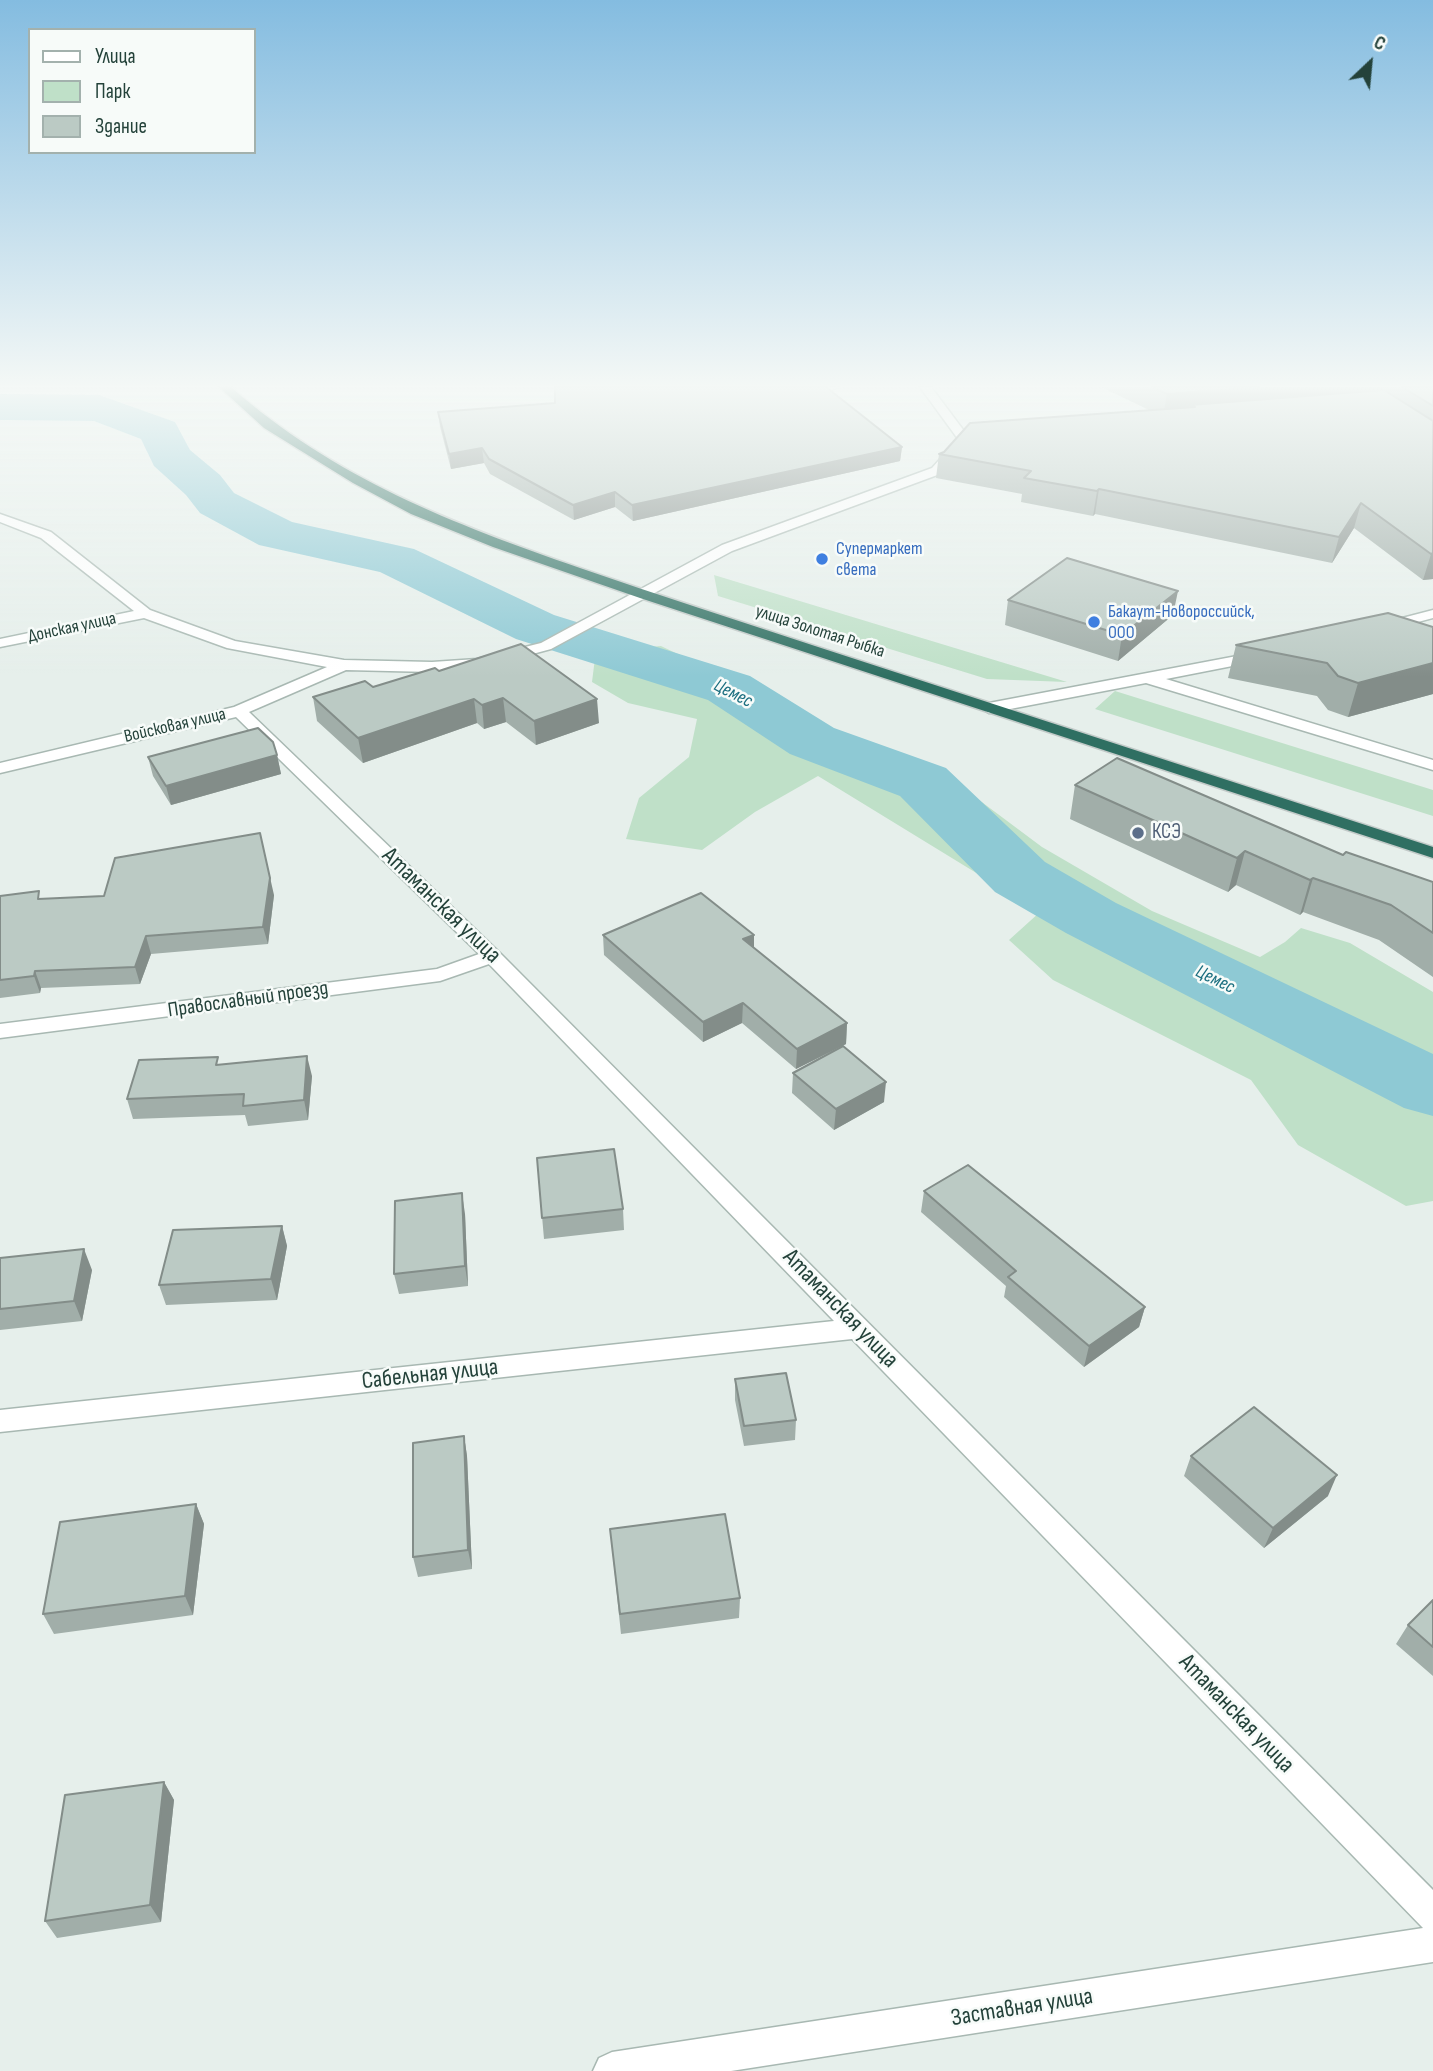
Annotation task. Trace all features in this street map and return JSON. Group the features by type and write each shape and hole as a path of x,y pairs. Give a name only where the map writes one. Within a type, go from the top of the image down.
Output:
{"highway":[{"name":"улица Золотая Рыбка","path":"363,484 416,511 498,544 645,595 1433,853"}],"street":[{"path":"0,518 46,535 145,613 232,645 344,664 432,667 477,664 546,646 645,595 727,548 902,484"},
{"name":"Донская улица","path":"0,643 145,613"},
{"path":"1367,631 1433,614"},
{"path":"989,708 1276,654"},
{"name":"Войсковая улица","path":"0,768 239,711 344,664"},
{"path":"1147,678 1433,765"},
{"name":"Атаманская улица","path":"239,711 492,956 860,1328 1433,1915"},
{"name":"Православный проезд","path":"0,1031 440,975 492,956"},
{"name":"Сабельная улица","path":"0,1422 860,1328"},
{"name":"Заставная улица","path":"612,2071 1433,1944"}],"green space":[{"path":"714,575 1067,682 987,679 718,596"},
{"path":"661,646 971,794 1042,847 1152,911 1260,957 1285,942 1301,928 1350,943 1433,992 1433,1201 1406,1206 1298,1145 1251,1080 1053,980 1009,940 1040,912 818,776 755,812 702,850 626,839 639,798 689,757 697,719 628,703 592,682 595,658 626,649"},
{"path":"1115,691 1433,790 1433,816 1095,709"}],"building":[{"path":"534,484 731,484 632,505 615,492 573,505"},
{"path":"1056,484 1433,484 1433,553 1361,503 1339,537 1099,489 1097,491"},
{"path":"1067,558 1178,591 1122,635 1008,600"},
{"path":"1388,613 1433,627 1433,663 1358,683 1338,676 1327,663 1236,645"},
{"path":"521,644 597,699 534,721 503,698 482,705 474,699 358,738 313,697 365,681 373,687 435,668 439,671"},
{"path":"258,728 273,742 277,755 166,786 148,757"},
{"path":"1117,758 1343,855 1346,852 1433,882 1433,933 1391,905 1313,878 1310,880 1245,851 1237,858 1075,785"},
{"path":"260,833 270,878 263,927 146,936 135,967 35,971 34,976 0,980 0,896 39,891 38,899 104,896 115,858"},
{"path":"701,893 754,935 743,939 847,1023 797,1049 743,1003 703,1022 603,935"},
{"path":"843,1046 886,1082 836,1109 793,1073"},
{"path":"307,1056 304,1100 243,1106 244,1094 127,1099 139,1060 218,1057 216,1065"},
{"path":"614,1149 623,1209 542,1218 537,1158"},
{"path":"968,1165 1145,1307 1089,1346 1008,1277 1016,1271 924,1191"},
{"path":"462,1193 465,1266 394,1274 395,1201"},
{"path":"282,1226 271,1279 159,1285 173,1230"},
{"path":"84,1249 74,1301 0,1309 0,1258"},
{"path":"786,1373 796,1420 744,1426 735,1379"},
{"path":"1254,1407 1337,1475 1273,1528 1191,1456"},
{"path":"464,1436 468,1550 413,1557 413,1443"},
{"path":"196,1504 185,1596 43,1614 60,1522"},
{"path":"725,1514 740,1598 620,1614 610,1529"},
{"path":"1433,1600 1433,1647 1408,1625"},
{"path":"164,1782 150,1905 45,1921 65,1795"}],"waterway":[{"name":"Цемес","path":"201,484 217,503 277,534 396,560 535,627 729,688 812,741 923,782 1020,877 1091,918 1433,1088"}],"place":[{"name":"Супермаркет света","path":"822,559"},
{"name":"Бакаут-Новороссийск, ООО","path":"1094,622"},
{"name":"КСЭ","path":"1138,833"}]}
